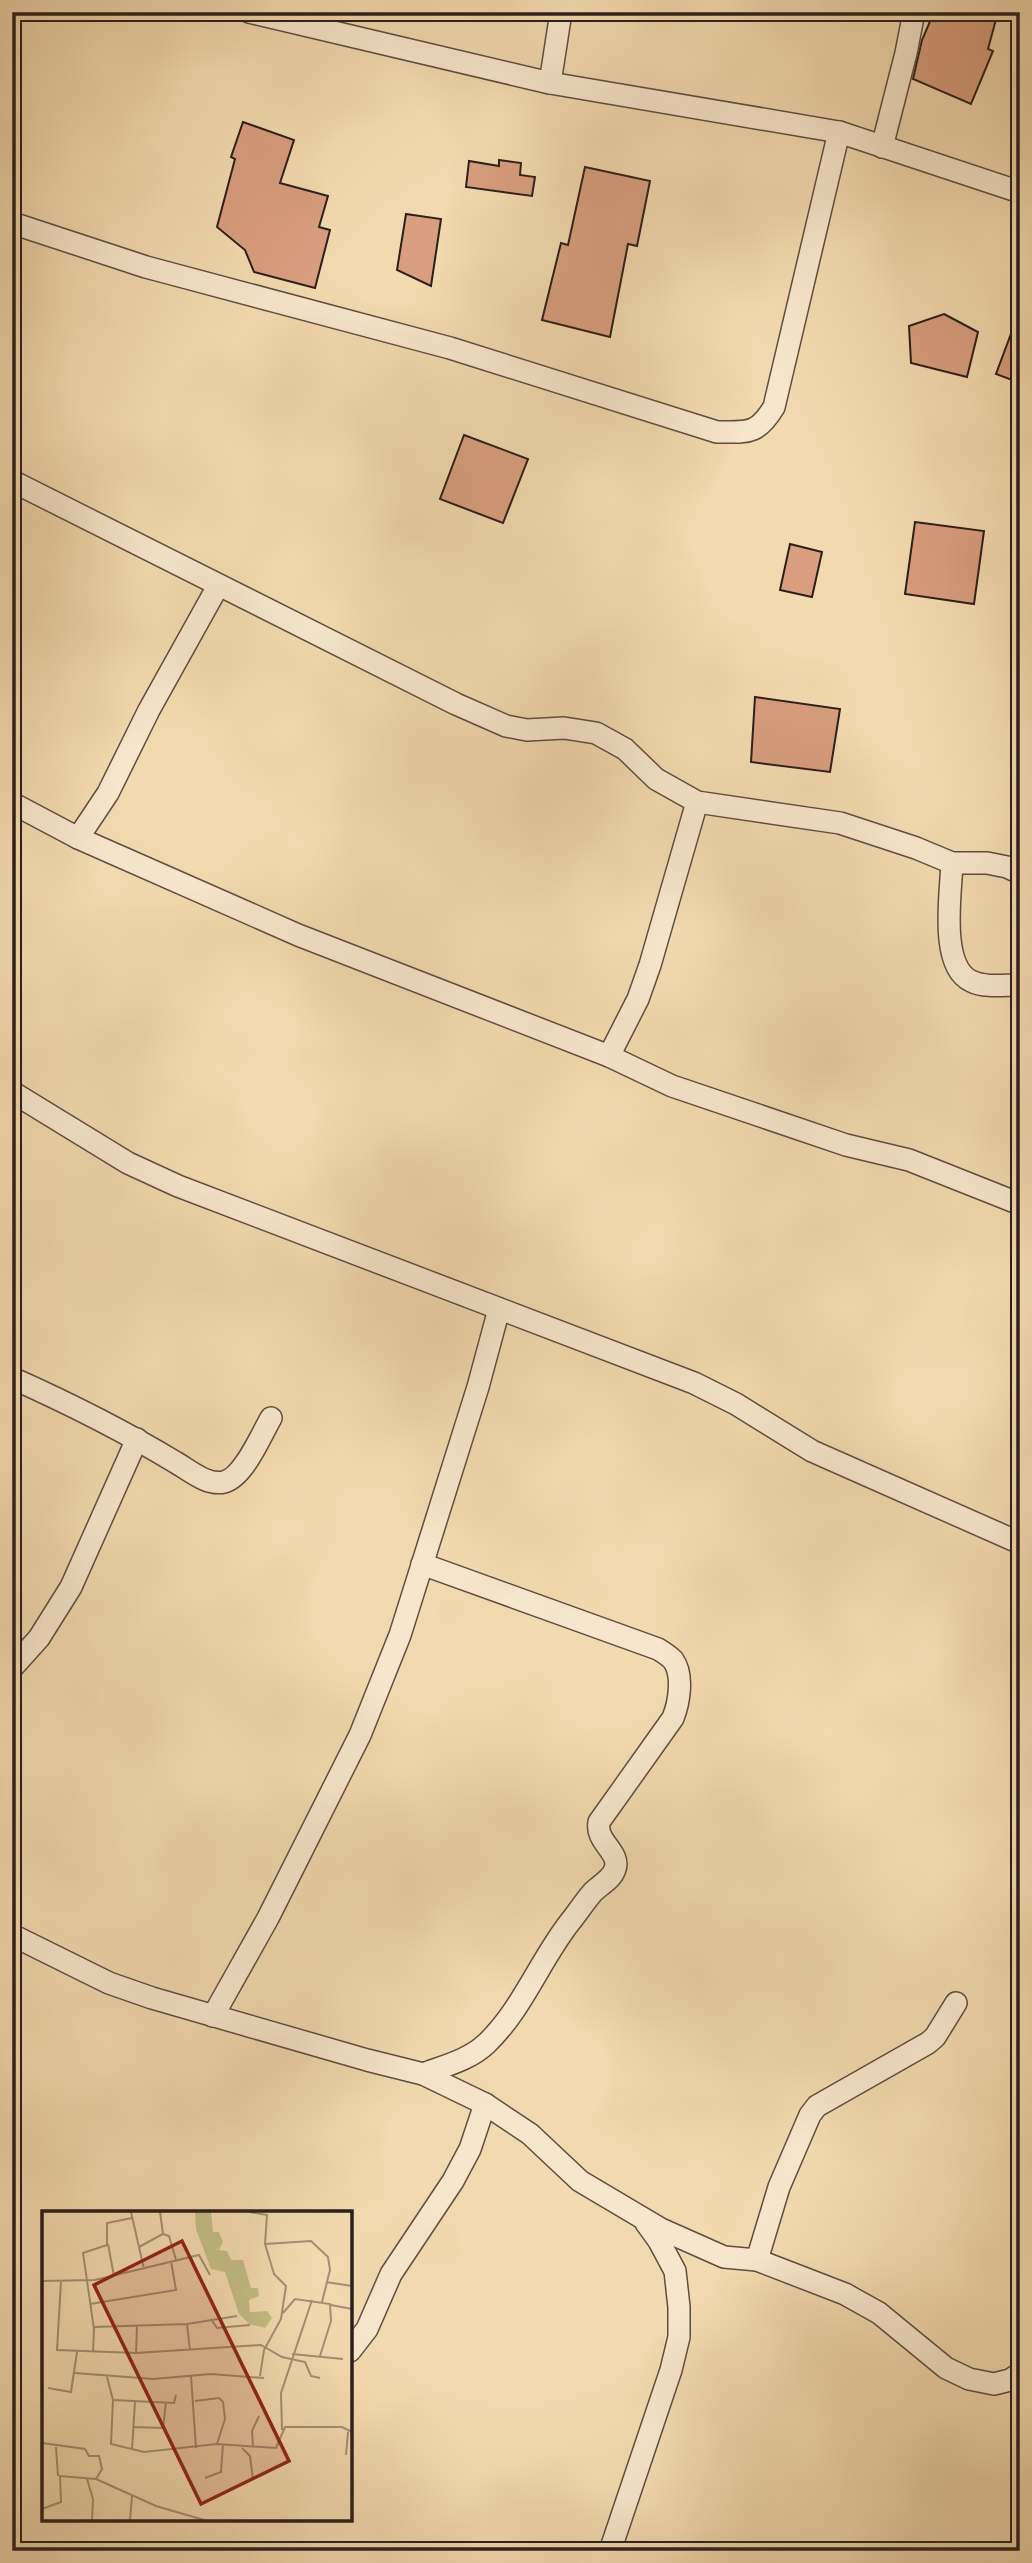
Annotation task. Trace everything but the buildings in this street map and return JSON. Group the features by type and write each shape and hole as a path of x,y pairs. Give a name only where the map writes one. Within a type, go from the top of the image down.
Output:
{"street":[{"path":"249,12 550,83 839,132 1020,192"},
{"path":"550,83 561,12"},
{"path":"881,147 914,12"},
{"path":"12,223 146,267 450,348 717,432 747,432 764,423 774,407 839,132"},
{"path":"12,481 456,705 506,726 527,730 564,728 596,733 625,749 656,779 697,802 840,823 952,863 988,863 1020,873"},
{"path":"78,838 108,793 149,710 218,586"},
{"path":"609,1056 638,999 650,965 697,802"},
{"path":"12,803 78,838 298,935 609,1056 672,1086 721,1105 846,1145 909,1160 1020,1204"},
{"path":"952,863 949,936 957,967 964,976 983,985 1020,985"},
{"path":"12,1092 128,1163 178,1186 694,1382 736,1404 812,1451 1020,1542"},
{"path":"213,2016 268,1919 360,1735 400,1635 478,1387 499,1309"},
{"path":"12,1378 137,1439 201,1477 222,1482 231,1479 243,1468 271,1418"},
{"path":"12,1668 40,1638 71,1587 137,1439"},
{"path":"422,1564 658,1649 673,1660 678,1673 679,1704 673,1718 599,1822 600,1837 616,1860 613,1874 594,1892 562,1932 504,2023 485,2045 467,2057 423,2074"},
{"path":"12,1935 109,1983 213,2016 423,2074 485,2104 530,2134 580,2181 661,2230 724,2257 757,2260 845,2294 879,2313 946,2368 969,2379 994,2384 1010,2380 1020,2373"},
{"path":"757,2260 779,2187 810,2115 817,2106 928,2043 935,2037 956,2003"},
{"path":"352,2348 367,2329 391,2274 453,2180 470,2149 485,2104"},
{"path":"610,2551 671,2370 679,2337 675,2271 659,2241 642,2218"}]}
